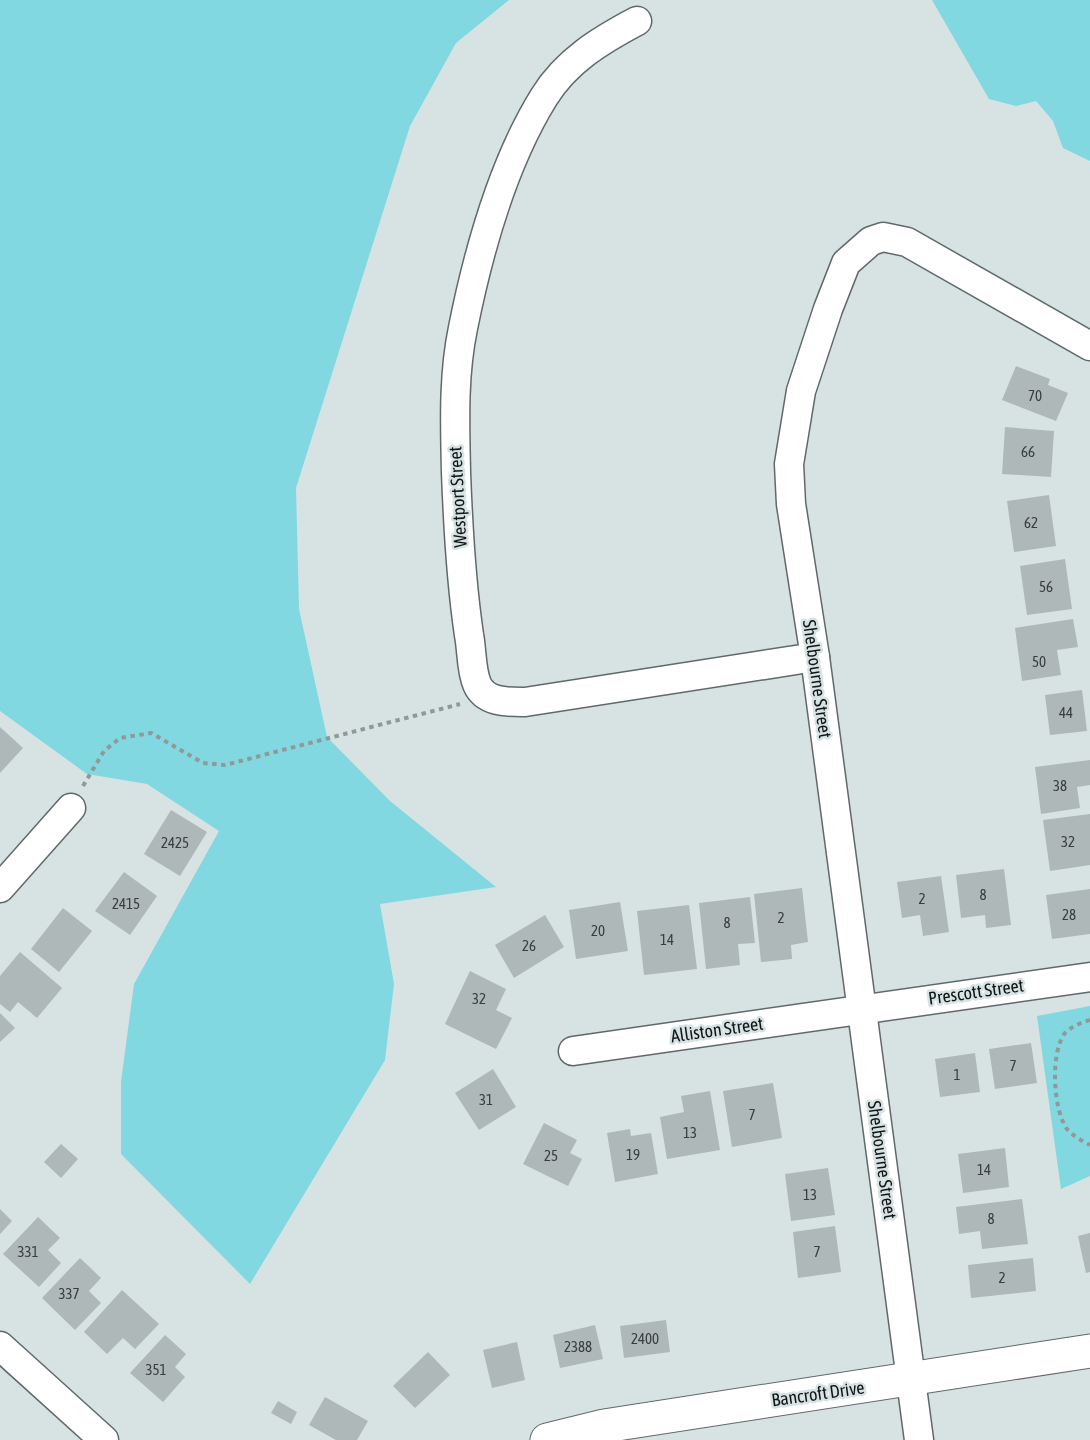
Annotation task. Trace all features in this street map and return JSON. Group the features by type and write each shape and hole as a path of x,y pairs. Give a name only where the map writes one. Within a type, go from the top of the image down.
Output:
{"main road":[{"name":"Bancroft Drive","path":"548,1440 604,1426 1090,1351"}],"street":[{"name":"Westport Street","path":"487,697 477,685 474,668 464,602 457,506 454,402 462,329 486,238 505,180 522,139 544,96 569,66 597,42 637,21"},
{"name":"Shelbourne Street","path":"919,1440 815,657 791,504 789,464 801,391 828,309 846,262 871,241 883,237 907,242 1090,346"},
{"path":"487,697 504,702 525,702 815,657"},
{"path":"0,888 71,808"},
{"name":"Prescott Street","path":"862,1008 1090,977"},
{"name":"Alliston Street","path":"573,1051 862,1008"},
{"path":"0,1346 104,1440"}],"path":[{"path":"71,808 104,752 120,738 150,733 203,763 225,765 487,697"},
{"path":"1090,1020 1074,1026 1065,1034 1057,1048 1054,1061 1059,1110 1066,1128 1090,1145"}],"shaded area":[{"path":"0,0 509,0 456,43 410,126 296,488 299,609 327,737 390,801 496,887 380,904 394,984 385,1060 250,1284 121,1154 121,1082 134,984 219,831 147,784 87,774 0,711"},
{"path":"932,0 1090,0 1090,161 1063,148 1053,121 1036,101 1016,106 989,99"},
{"path":"1090,1006 1090,1176 1061,1189 1037,1016"}],"building":[{"path":"1016,366 1050,379 1048,385 1068,393 1056,421 1002,400"},
{"path":"1005,427 1054,431 1051,477 1002,474"},
{"path":"1049,495 1056,546 1014,552 1007,501"},
{"path":"1065,559 1072,609 1027,615 1020,566"},
{"path":"1073,619 1078,647 1057,650 1061,675 1022,681 1015,628"},
{"path":"1082,690 1087,731 1050,735 1045,695"},
{"path":"0,727 23,748 0,773"},
{"path":"1090,760 1090,785 1077,787 1080,808 1041,814 1035,767"},
{"path":"171,810 207,832 180,876 144,854"},
{"path":"1090,814 1090,865 1050,871 1043,820"},
{"path":"1004,869 1011,925 986,928 985,915 961,918 956,875"},
{"path":"124,872 157,896 130,935 95,911"},
{"path":"941,876 949,932 923,936 920,915 902,918 897,882"},
{"path":"802,888 808,942 791,945 792,959 761,962 754,894"},
{"path":"1090,889 1090,934 1052,939 1046,895"},
{"path":"750,897 755,943 738,944 740,965 706,969 699,903"},
{"path":"620,902 628,951 576,959 569,910"},
{"path":"689,905 697,969 644,975 637,911"},
{"path":"63,908 92,931 59,972 31,949"},
{"path":"545,915 564,947 514,978 495,945"},
{"path":"20,952 62,988 37,1018 18,1002 10,1012 0,1004 0,976"},
{"path":"470,971 506,989 496,1010 512,1018 496,1049 445,1024"},
{"path":"0,1013 15,1028 0,1042"},
{"path":"1031,1043 1037,1083 995,1089 989,1049"},
{"path":"975,1053 980,1092 940,1097 935,1059"},
{"path":"493,1069 516,1107 479,1130 455,1093"},
{"path":"773,1083 782,1138 732,1147 723,1091"},
{"path":"710,1091 720,1150 667,1159 660,1117 684,1112 681,1096"},
{"path":"544,1123 577,1140 570,1153 582,1159 568,1186 523,1164"},
{"path":"630,1129 631,1136 651,1133 658,1174 615,1182 607,1133"},
{"path":"61,1144 78,1159 61,1178 44,1162"},
{"path":"1005,1148 1009,1187 963,1193 958,1154"},
{"path":"828,1168 835,1215 791,1221 785,1174"},
{"path":"1022,1199 1028,1244 982,1249 980,1231 959,1234 956,1207"},
{"path":"0,1209 12,1221 0,1234"},
{"path":"38,1217 60,1238 48,1250 61,1263 39,1287 3,1254"},
{"path":"835,1226 841,1272 798,1278 793,1232"},
{"path":"1090,1233 1090,1272 1086,1273 1078,1236"},
{"path":"80,1258 101,1278 89,1291 101,1303 75,1330 42,1298"},
{"path":"1033,1258 1036,1291 971,1298 968,1265"},
{"path":"122,1290 159,1324 135,1349 123,1338 107,1354 84,1332"},
{"path":"666,1320 670,1352 624,1358 620,1326"},
{"path":"595,1325 603,1359 560,1368 553,1335"},
{"path":"165,1335 186,1354 175,1367 185,1377 163,1402 130,1373"},
{"path":"517,1342 525,1380 492,1388 483,1350"},
{"path":"428,1352 450,1375 415,1408 393,1386"},
{"path":"325,1397 368,1421 357,1440 336,1440 309,1425"},
{"path":"278,1401 297,1412 291,1424 271,1413"}]}
